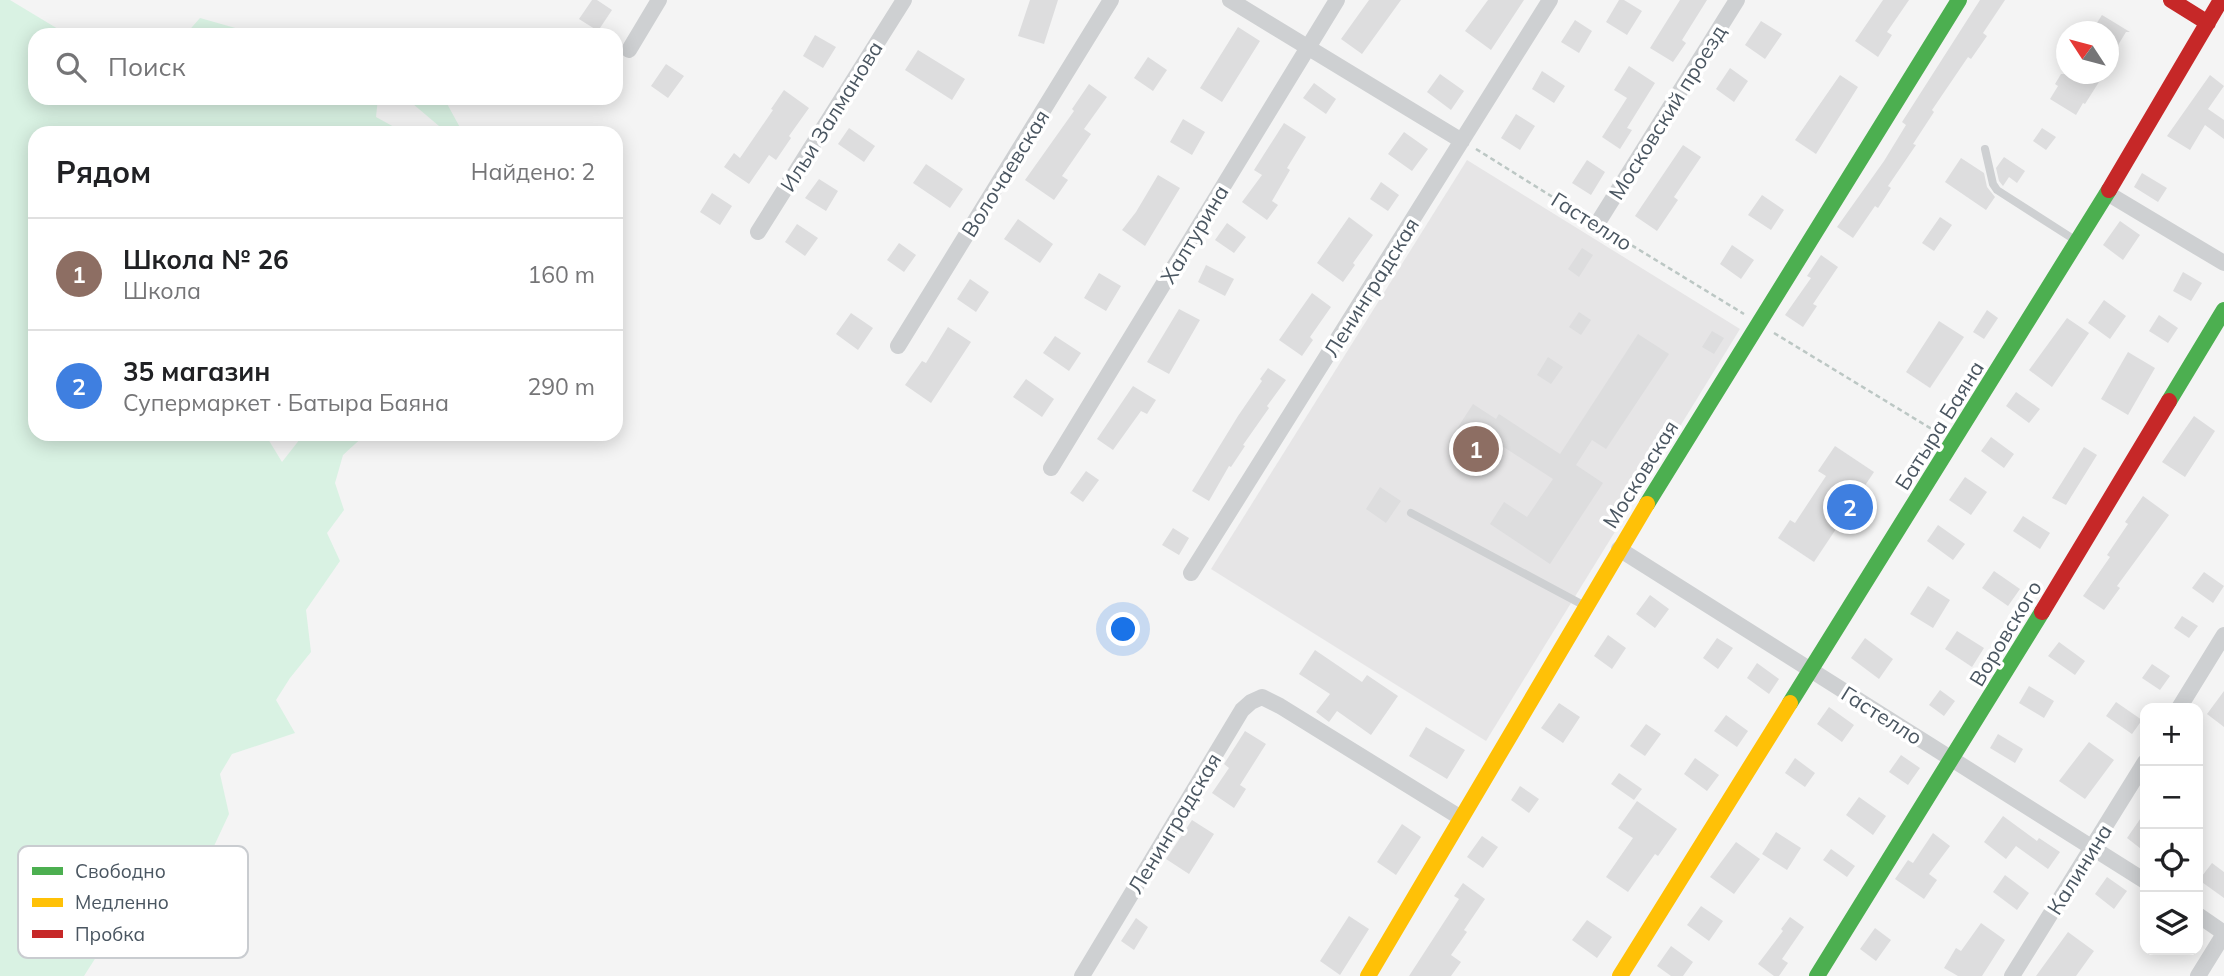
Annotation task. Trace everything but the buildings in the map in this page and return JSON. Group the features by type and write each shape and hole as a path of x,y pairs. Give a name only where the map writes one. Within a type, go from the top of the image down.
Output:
{"street":[{"path":"629,50 659,0"},
{"name":"Ильи Залманова","path":"758,232 904,0"},
{"name":"Волочаевская","path":"898,346 1111,0"},
{"path":"1230,0 1462,141"},
{"name":"Халтурина","path":"1051,468 1337,0"},
{"name":"Ленинградская","path":"1191,573 1550,0"},
{"name":"Московский проезд","path":"1597,224 1737,0"},
{"name":"Московская","path":"1368,976 1619,549 1959,0"},
{"path":"2171,0 2208,23"},
{"name":"Батыра Баяна","path":"1620,976 2107,193 2221,0"},
{"path":"2107,193 2224,263"},
{"name":"Воровского","path":"1817,976 1953,759 2224,310"},
{"name":"Гастелло","path":"1619,549 2140,878"},
{"path":"2182,703 2224,635"},
{"name":"Ленинградская","path":"1082,976 1242,710 1262,697 1461,818"},
{"name":"Калинина","path":"2012,976 2143,766"},
{"path":"2198,976 2224,934 2203,919"}],"lane":[{"path":"1985,149 1997,190 2077,241"},
{"path":"1411,513 1585,606"}],"path":[{"name":"Гастелло","path":"1462,141 1953,442"}],"shaded area":[{"path":"1467,160 1740,329 1486,741 1211,569"}],"green space":[{"path":"0,0 10,0 56,28 28,28 28,105 377,105 376,117 392,126 28,126 28,441 269,441 282,462 298,441 358,441 343,455 335,483 344,510 327,533 340,561 306,610 311,652 276,700 295,733 232,754 220,774 229,814 214,846 18,846 18,958 95,958 84,976 0,976"},
{"path":"200,18 235,28 191,28"},
{"path":"414,105 448,105 459,126 439,126"}],"traffic: fast":[{"path":"1647,504 1959,0"},
{"path":"1790,703 2109,190"},
{"path":"2169,401 2224,310"},
{"path":"1817,976 2042,612"}],"traffic: slow":[{"path":"1368,976 1647,504"},
{"path":"1620,976 1790,703"}],"traffic: jam":[{"path":"2171,0 2208,23"},
{"path":"2109,190 2221,0"},
{"path":"2042,612 2169,401"}],"place":[{"name":"Школа № 26","path":"1476,449"},
{"name":"35 магазин","path":"1850,507"}]}
